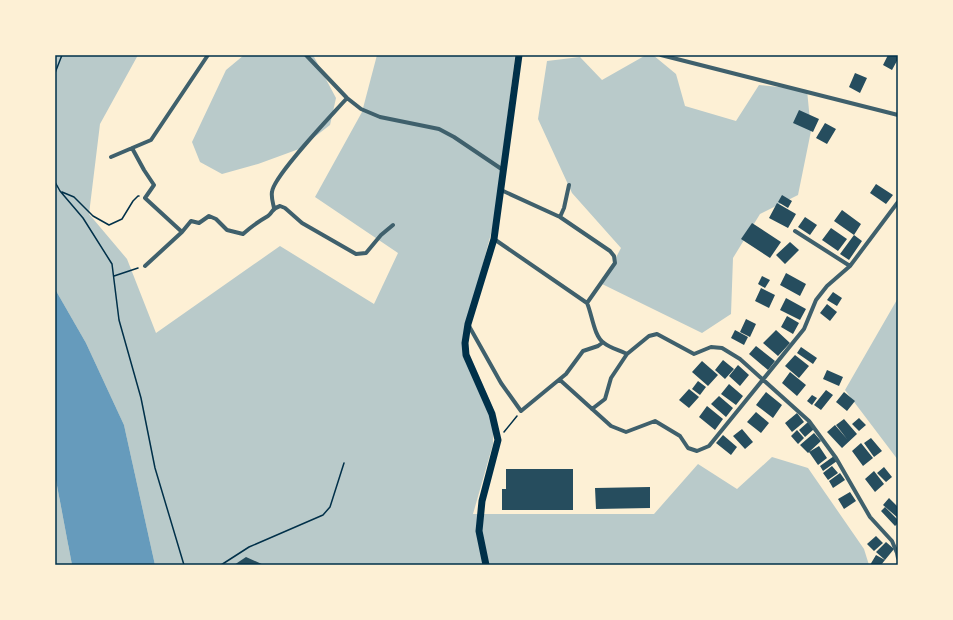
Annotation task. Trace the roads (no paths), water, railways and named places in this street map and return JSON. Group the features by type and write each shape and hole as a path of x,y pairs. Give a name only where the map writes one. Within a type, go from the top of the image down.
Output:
{"main road":[{"path":"486,565 479,531 479,523 482,501 498,440 492,414 466,355 465,344 468,324 494,239 519,55"}],"street":[{"path":"111,157 151,140 208,55"},
{"path":"306,55 347,98 361,109 380,117 438,129 454,137 503,170"},
{"path":"661,55 898,115"},
{"path":"274,208 272,192 275,183 293,159 347,98"},
{"path":"132,148 144,170 154,184 145,198 182,232"},
{"path":"560,217 564,208 569,185"},
{"path":"501,190 560,217 610,251 614,256 615,263 587,303"},
{"path":"560,380 611,426 626,432 655,421 680,436 688,448 698,451 709,446 804,329 816,300 827,286 850,266 898,202"},
{"path":"145,266 182,232 191,221 199,223 208,216 216,219 227,230 243,234 261,219 269,215 274,208 280,206 285,208 302,223 356,254 366,252 381,234 393,225"},
{"path":"794,231 850,266"},
{"path":"494,239 587,303 591,312 594,329 602,343 627,354"},
{"path":"468,324 501,383 521,411 560,380 583,351 598,346 602,343"},
{"path":"592,409 605,399 612,378 627,354 649,336 657,334 694,354 712,347 722,348 740,359 762,381 809,421 836,458 870,517 892,541 898,558"}],"water":[{"path":"55,289 86,343 124,425 155,565 72,565 55,475"}]}
